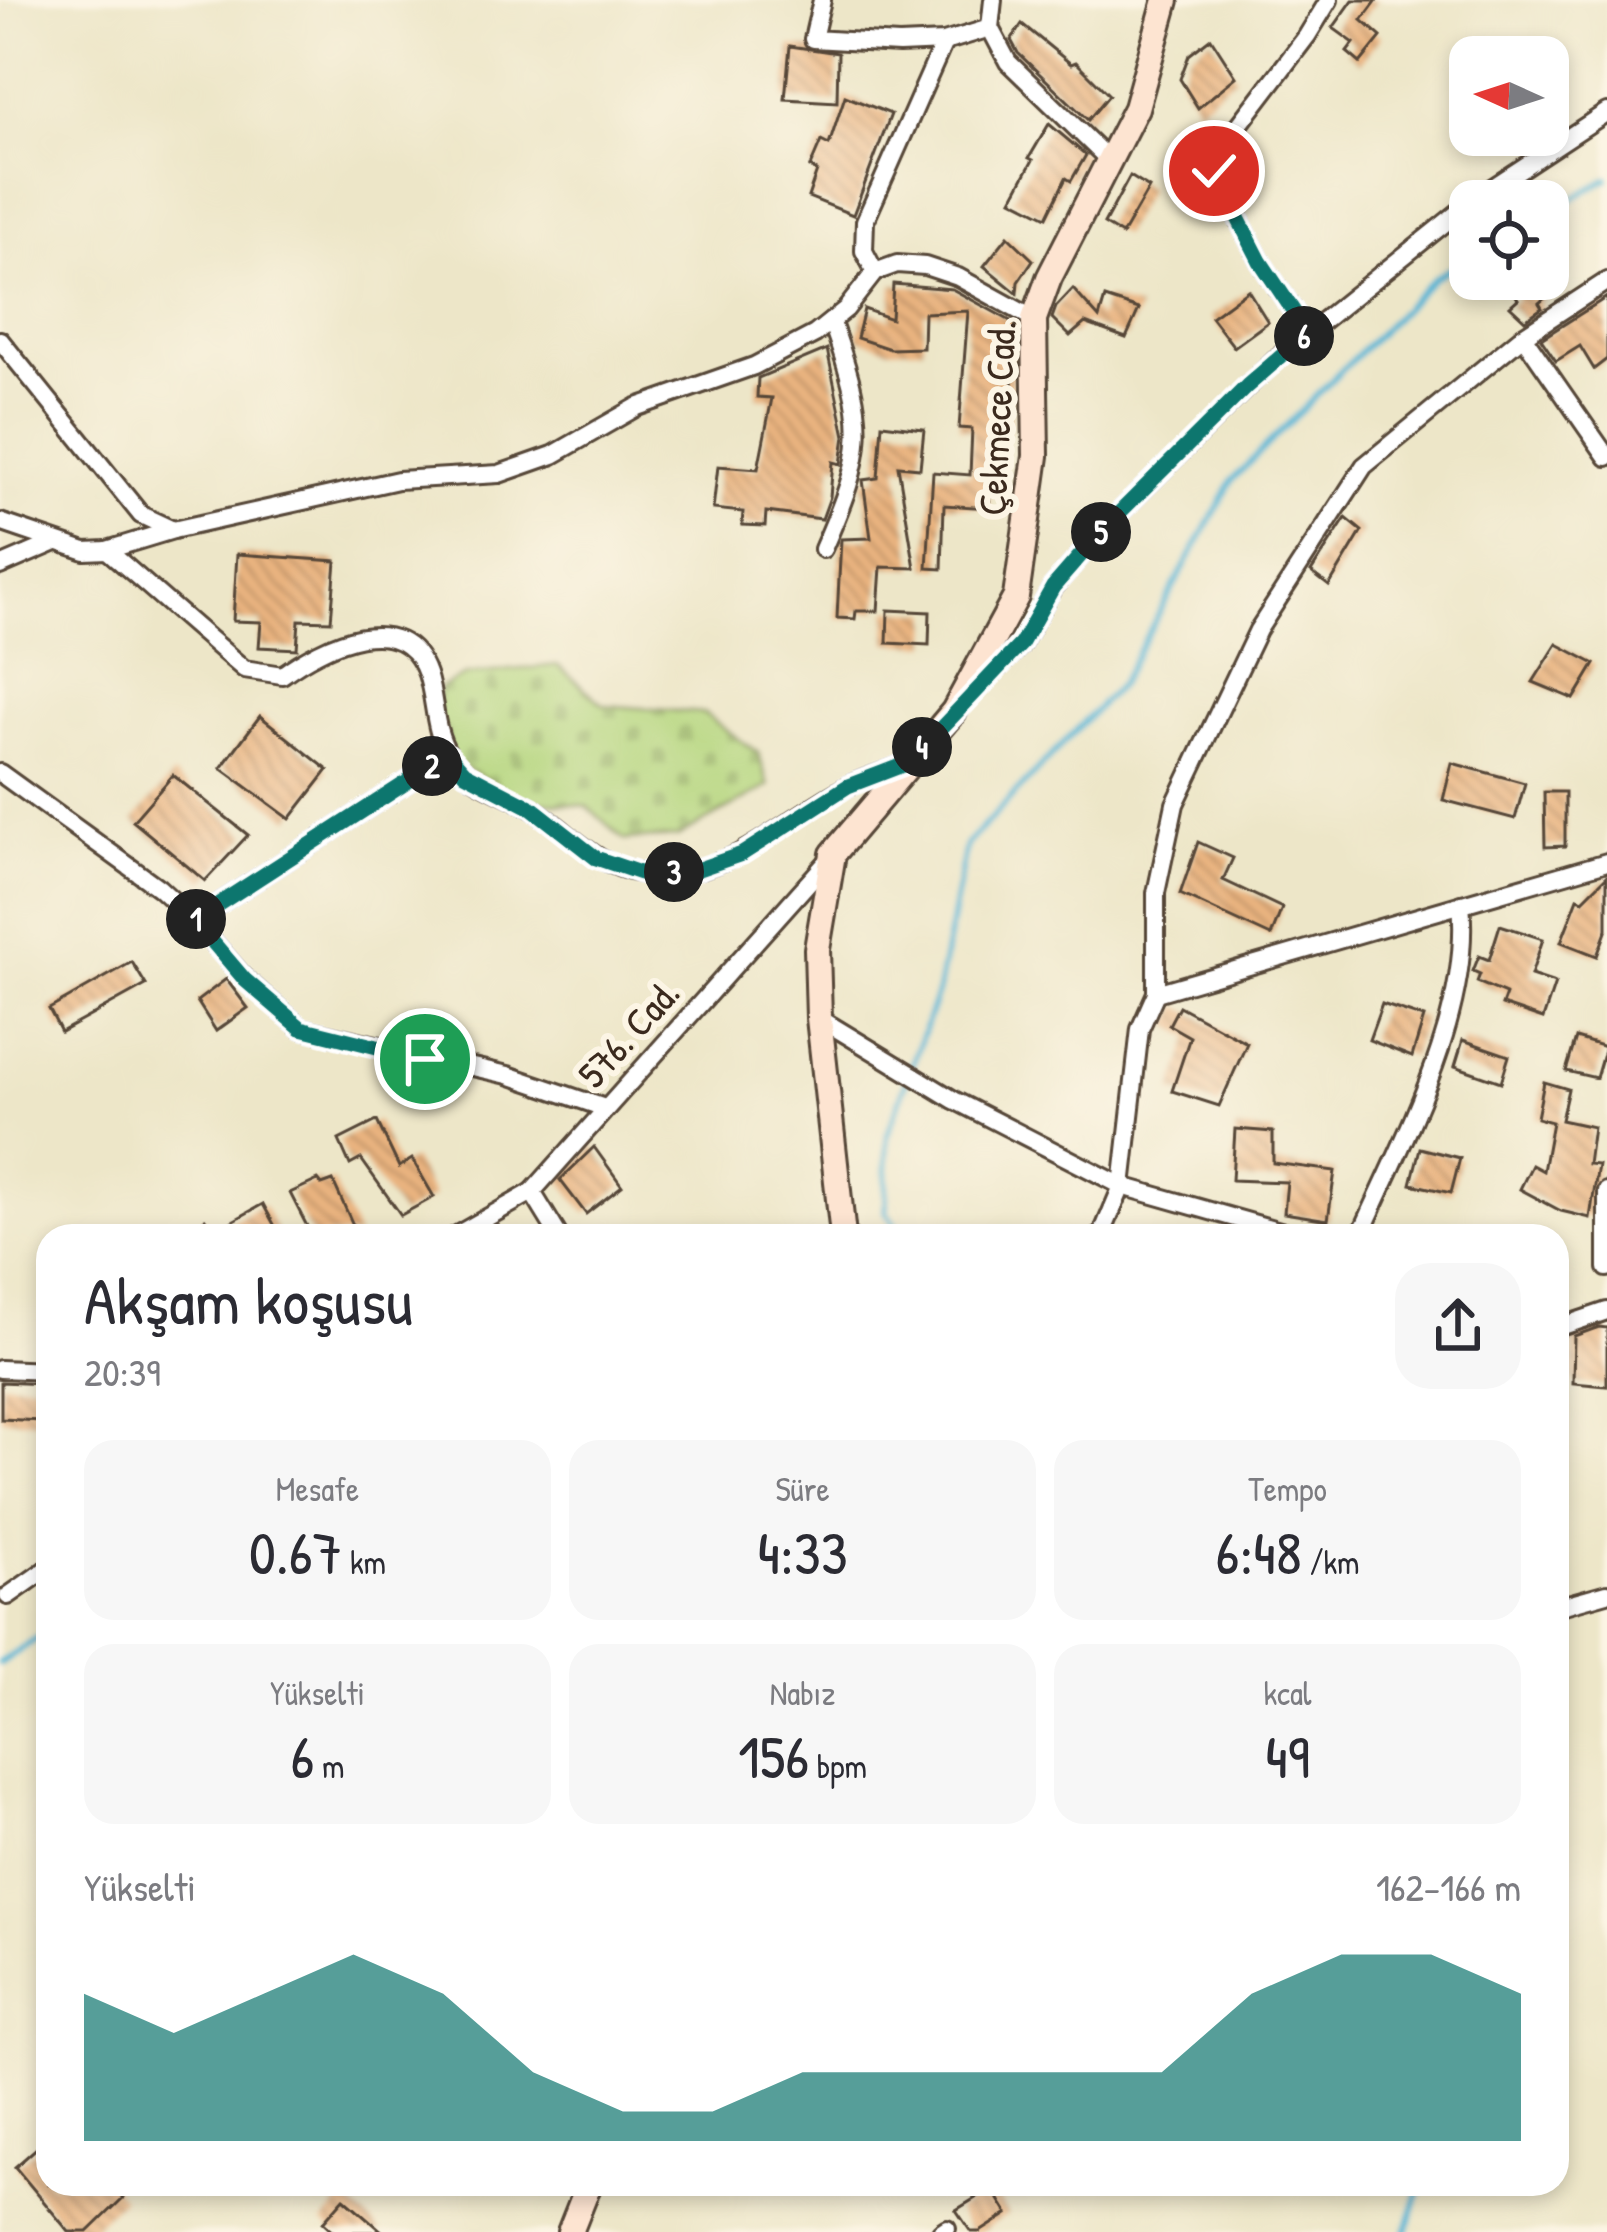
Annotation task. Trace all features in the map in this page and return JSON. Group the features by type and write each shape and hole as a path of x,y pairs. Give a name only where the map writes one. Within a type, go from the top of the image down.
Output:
{"street":[{"path":"822,0 813,39 944,42 990,28"},
{"path":"993,0 990,28 1008,62 1109,161"},
{"name":"Çekmece Cad.","path":"842,1224 819,1018 817,949 833,854 954,711 1016,597 1036,456 1034,319 1048,278 1136,108 1166,0"},
{"path":"1308,333 1260,261 1214,171 1214,158 1329,0"},
{"path":"875,272 864,251 865,221 944,42"},
{"path":"1504,180 1607,112"},
{"path":"954,711 1021,644 1053,587 1107,525 1247,386 1449,220"},
{"path":"0,522 86,550 107,550 173,530 398,480 499,474 553,455 637,407 754,366 832,323 875,272 897,264 925,266 958,277 1034,319"},
{"path":"1106,1224 1122,1186 1140,1030 1156,993 1156,893 1175,804 1258,630 1364,466 1522,336 1607,281"},
{"path":"823,549 854,471 860,441 855,387 832,323"},
{"path":"1522,336 1607,457"},
{"path":"0,340 141,515 173,530"},
{"path":"0,566 56,542"},
{"path":"107,550 244,669 282,675 315,651 377,633 405,642 418,655 428,677 435,723 449,755 465,773 532,808 596,858 640,873 696,870 742,854 848,786 908,763"},
{"path":"194,920 449,755"},
{"path":"0,773 159,888 194,920 245,980 301,1028 508,1075 605,1108"},
{"name":"576. Cad.","path":"476,1224 532,1192 833,854"},
{"path":"1156,993 1607,862"},
{"path":"1365,1224 1410,1123 1456,994 1465,945 1461,904"},
{"path":"819,1018 954,1100 1122,1186 1256,1224"},
{"path":"1607,1191 1607,1268"},
{"path":"532,1192 552,1224"},
{"path":"1569,1324 1607,1311"},
{"path":"0,1370 36,1371"},
{"path":"8,1596 36,1576"},
{"path":"1569,1603 1607,1593"},
{"path":"570,2232 584,2196"}],"green space":[{"path":"557,665 604,705 703,713 758,753 769,786 677,837 624,840 587,806 525,800 452,761 435,723 440,688 466,675"}],"building":[{"path":"1353,0 1377,0 1362,20 1381,37 1360,63 1347,52 1354,43 1333,28"},
{"path":"1022,24 1071,64 1076,62 1109,95 1088,120 1018,53 1011,40"},
{"path":"1211,38 1236,77 1198,108 1180,79 1189,55"},
{"path":"790,46 838,53 837,102 785,99"},
{"path":"845,96 891,114 853,215 808,197 817,171 810,167 821,141 829,145"},
{"path":"1049,124 1086,155 1071,181 1066,178 1047,217 1012,199"},
{"path":"1130,176 1149,188 1122,235 1104,224"},
{"path":"1008,236 1033,260 1018,282 1017,293 984,266"},
{"path":"893,284 952,289 1016,324 1009,434 1004,433 1001,476 991,476 989,508 944,505 942,569 927,568 933,472 970,475 972,429 959,428 968,311 924,313 923,348 890,349 857,338 864,309 891,319"},
{"path":"1073,289 1099,318 1105,298 1139,309 1126,338 1085,323 1070,336 1052,318"},
{"path":"1248,290 1268,322 1234,347 1211,317"},
{"path":"1607,297 1607,359 1594,369 1580,346 1556,361 1541,339"},
{"path":"1517,300 1542,300 1542,308 1525,320 1510,306"},
{"path":"827,349 845,436 841,464 833,462 830,497 822,519 766,512 765,526 742,525 743,512 713,509 718,466 758,469 772,398 757,397 758,378"},
{"path":"882,424 924,429 920,468 898,466 915,568 881,567 878,611 856,611 855,619 837,618 841,539 871,538 863,480 878,478"},
{"path":"1346,518 1362,531 1329,586 1311,572"},
{"path":"237,554 336,561 331,621 299,620 297,649 259,647 261,622 233,621"},
{"path":"888,610 930,612 929,645 887,643"},
{"path":"1557,644 1595,664 1574,699 1533,682"},
{"path":"260,716 328,770 290,819 221,768"},
{"path":"1452,763 1525,783 1515,819 1443,800"},
{"path":"173,775 248,835 205,881 133,821"},
{"path":"1544,792 1565,792 1565,846 1545,847"},
{"path":"1198,842 1233,858 1223,880 1282,908 1271,936 1180,894"},
{"path":"1607,876 1607,929 1597,956 1561,942 1578,898 1583,900"},
{"path":"1500,925 1543,939 1531,975 1555,983 1543,1019 1502,1005 1506,994 1477,982 1480,974 1473,971 1479,956 1489,960"},
{"path":"132,962 146,985 61,1032 49,1009"},
{"path":"226,979 248,1008 216,1031 197,1001"},
{"path":"1382,1004 1424,1018 1412,1057 1369,1040"},
{"path":"1179,1006 1247,1043 1219,1106 1172,1091 1190,1037 1169,1025"},
{"path":"1576,1038 1605,1047 1596,1078 1566,1071"},
{"path":"1463,1040 1509,1056 1501,1082 1455,1066"},
{"path":"1544,1082 1568,1089 1561,1120 1593,1127 1588,1164 1598,1165 1590,1218 1561,1211 1520,1189 1532,1165 1543,1171 1552,1122 1537,1118"},
{"path":"377,1121 399,1167 412,1159 434,1197 401,1215 361,1159 350,1165 339,1140"},
{"path":"1235,1129 1273,1132 1273,1163 1335,1171 1328,1220 1284,1213 1287,1182 1232,1180"},
{"path":"594,1147 622,1186 586,1214 560,1180"},
{"path":"1420,1148 1460,1158 1451,1193 1411,1184"},
{"path":"318,1180 322,1185 333,1181 353,1224 306,1224 290,1193"},
{"path":"263,1204 274,1224 227,1224"},
{"path":"1607,1328 1607,1386 1573,1383 1574,1336"},
{"path":"1,1382 36,1384 36,1421 1,1419"},
{"path":"36,2149 36,2192 15,2167"},
{"path":"39,2196 123,2198 88,2232 69,2232"},
{"path":"979,2196 997,2196 1008,2214 980,2232 971,2232 956,2210"},
{"path":"344,2198 383,2232 334,2232 323,2222"}],"waterway":[{"path":"1569,201 1607,179"},
{"path":"894,1224 886,1212 887,1136 938,990 966,845 1120,684 1233,479 1435,277 1449,269"},
{"path":"0,1663 36,1639"},
{"path":"1406,2232 1418,2196"}],"route":[{"path":"425,1059 301,1028 245,980 194,920 449,755 465,773 532,808 596,858 640,873 696,870 742,854 848,786 908,763 1021,644 1053,587 1107,525 1247,386 1308,333 1260,261 1214,171"}]}
